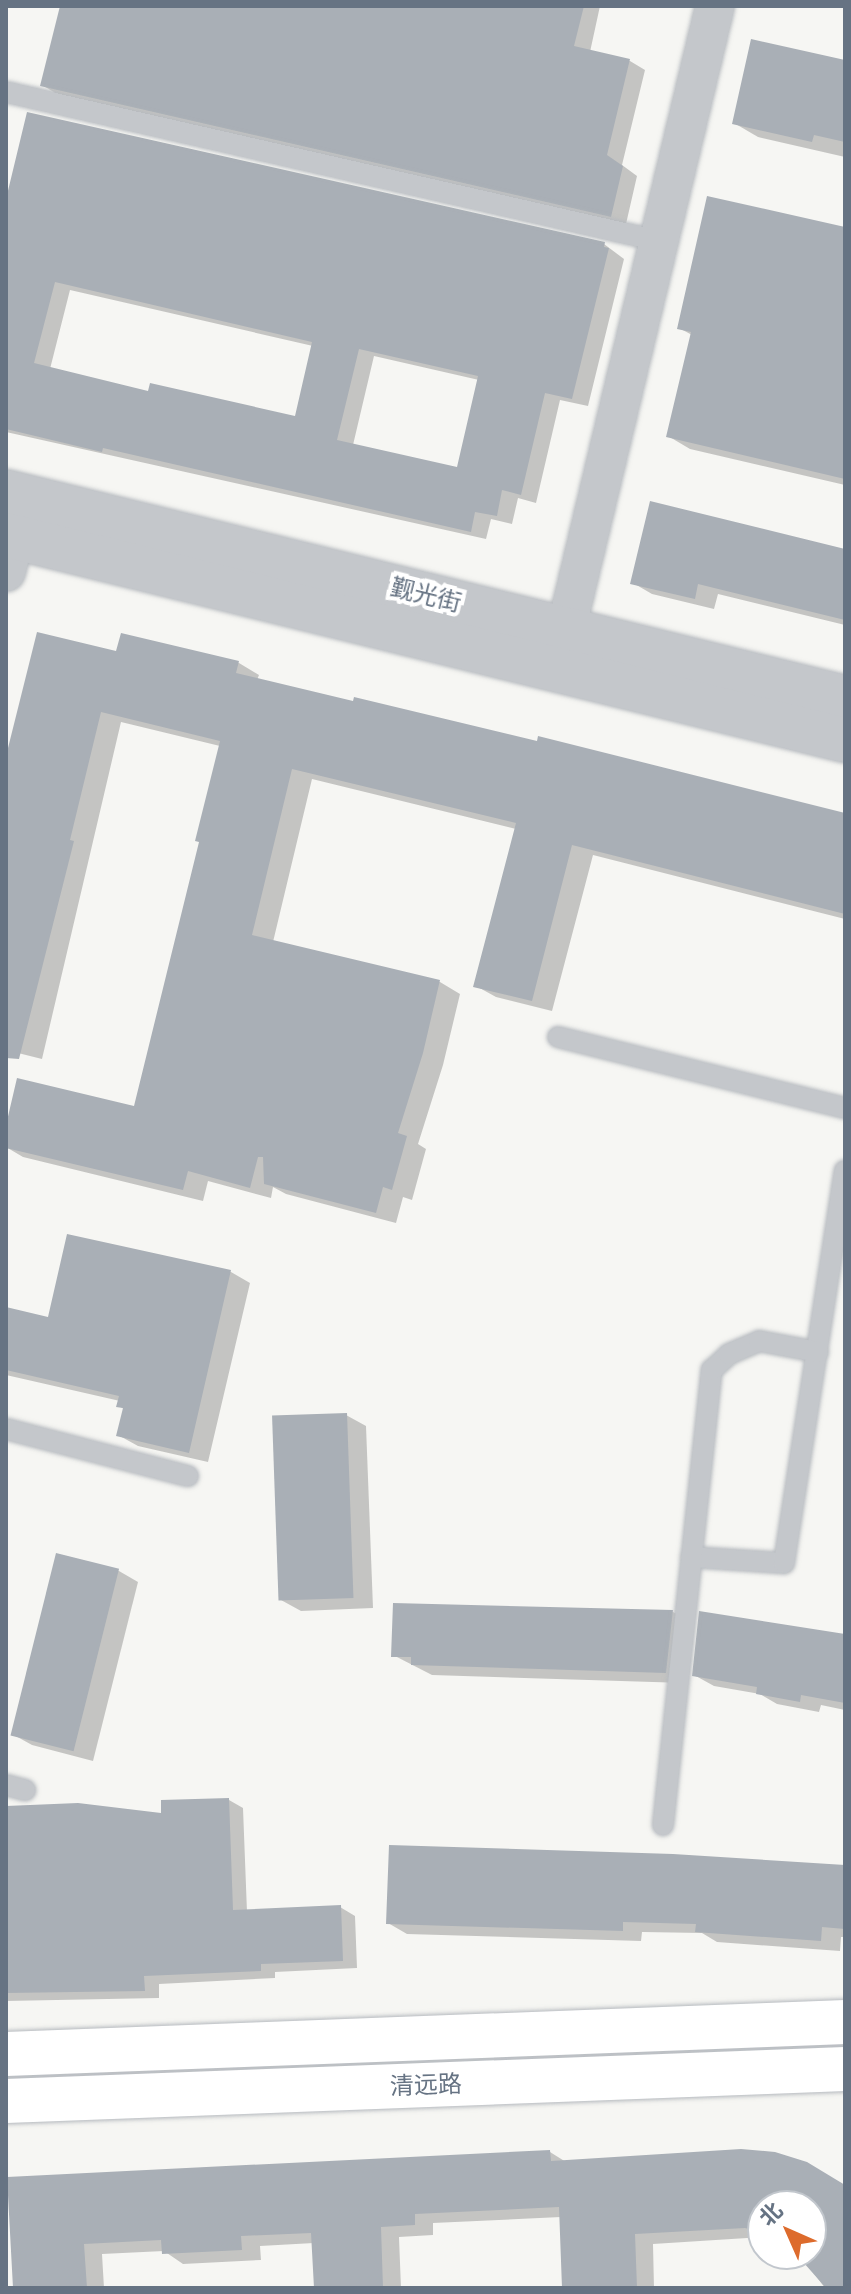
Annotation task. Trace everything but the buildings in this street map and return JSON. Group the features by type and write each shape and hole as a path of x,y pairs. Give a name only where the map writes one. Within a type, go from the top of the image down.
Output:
{"main road":[{"name":"清远路","path":"6,2054 845,2022"},
{"name":"清远路","path":"6,2101 845,2069"}],"street":[{"path":"566,630 715,6"},
{"name":"觐光街","path":"12,527 566,630 845,698"},
{"name":"觐光街","path":"12,527 845,740"}],"lane":[{"path":"6,92 659,241"},
{"path":"558,1037 845,1108"},
{"path":"691,1557 784,1563 845,1171"},
{"path":"663,1825 712,1370 729,1354 759,1341 818,1352"},
{"path":"6,1429 188,1476"}]}
